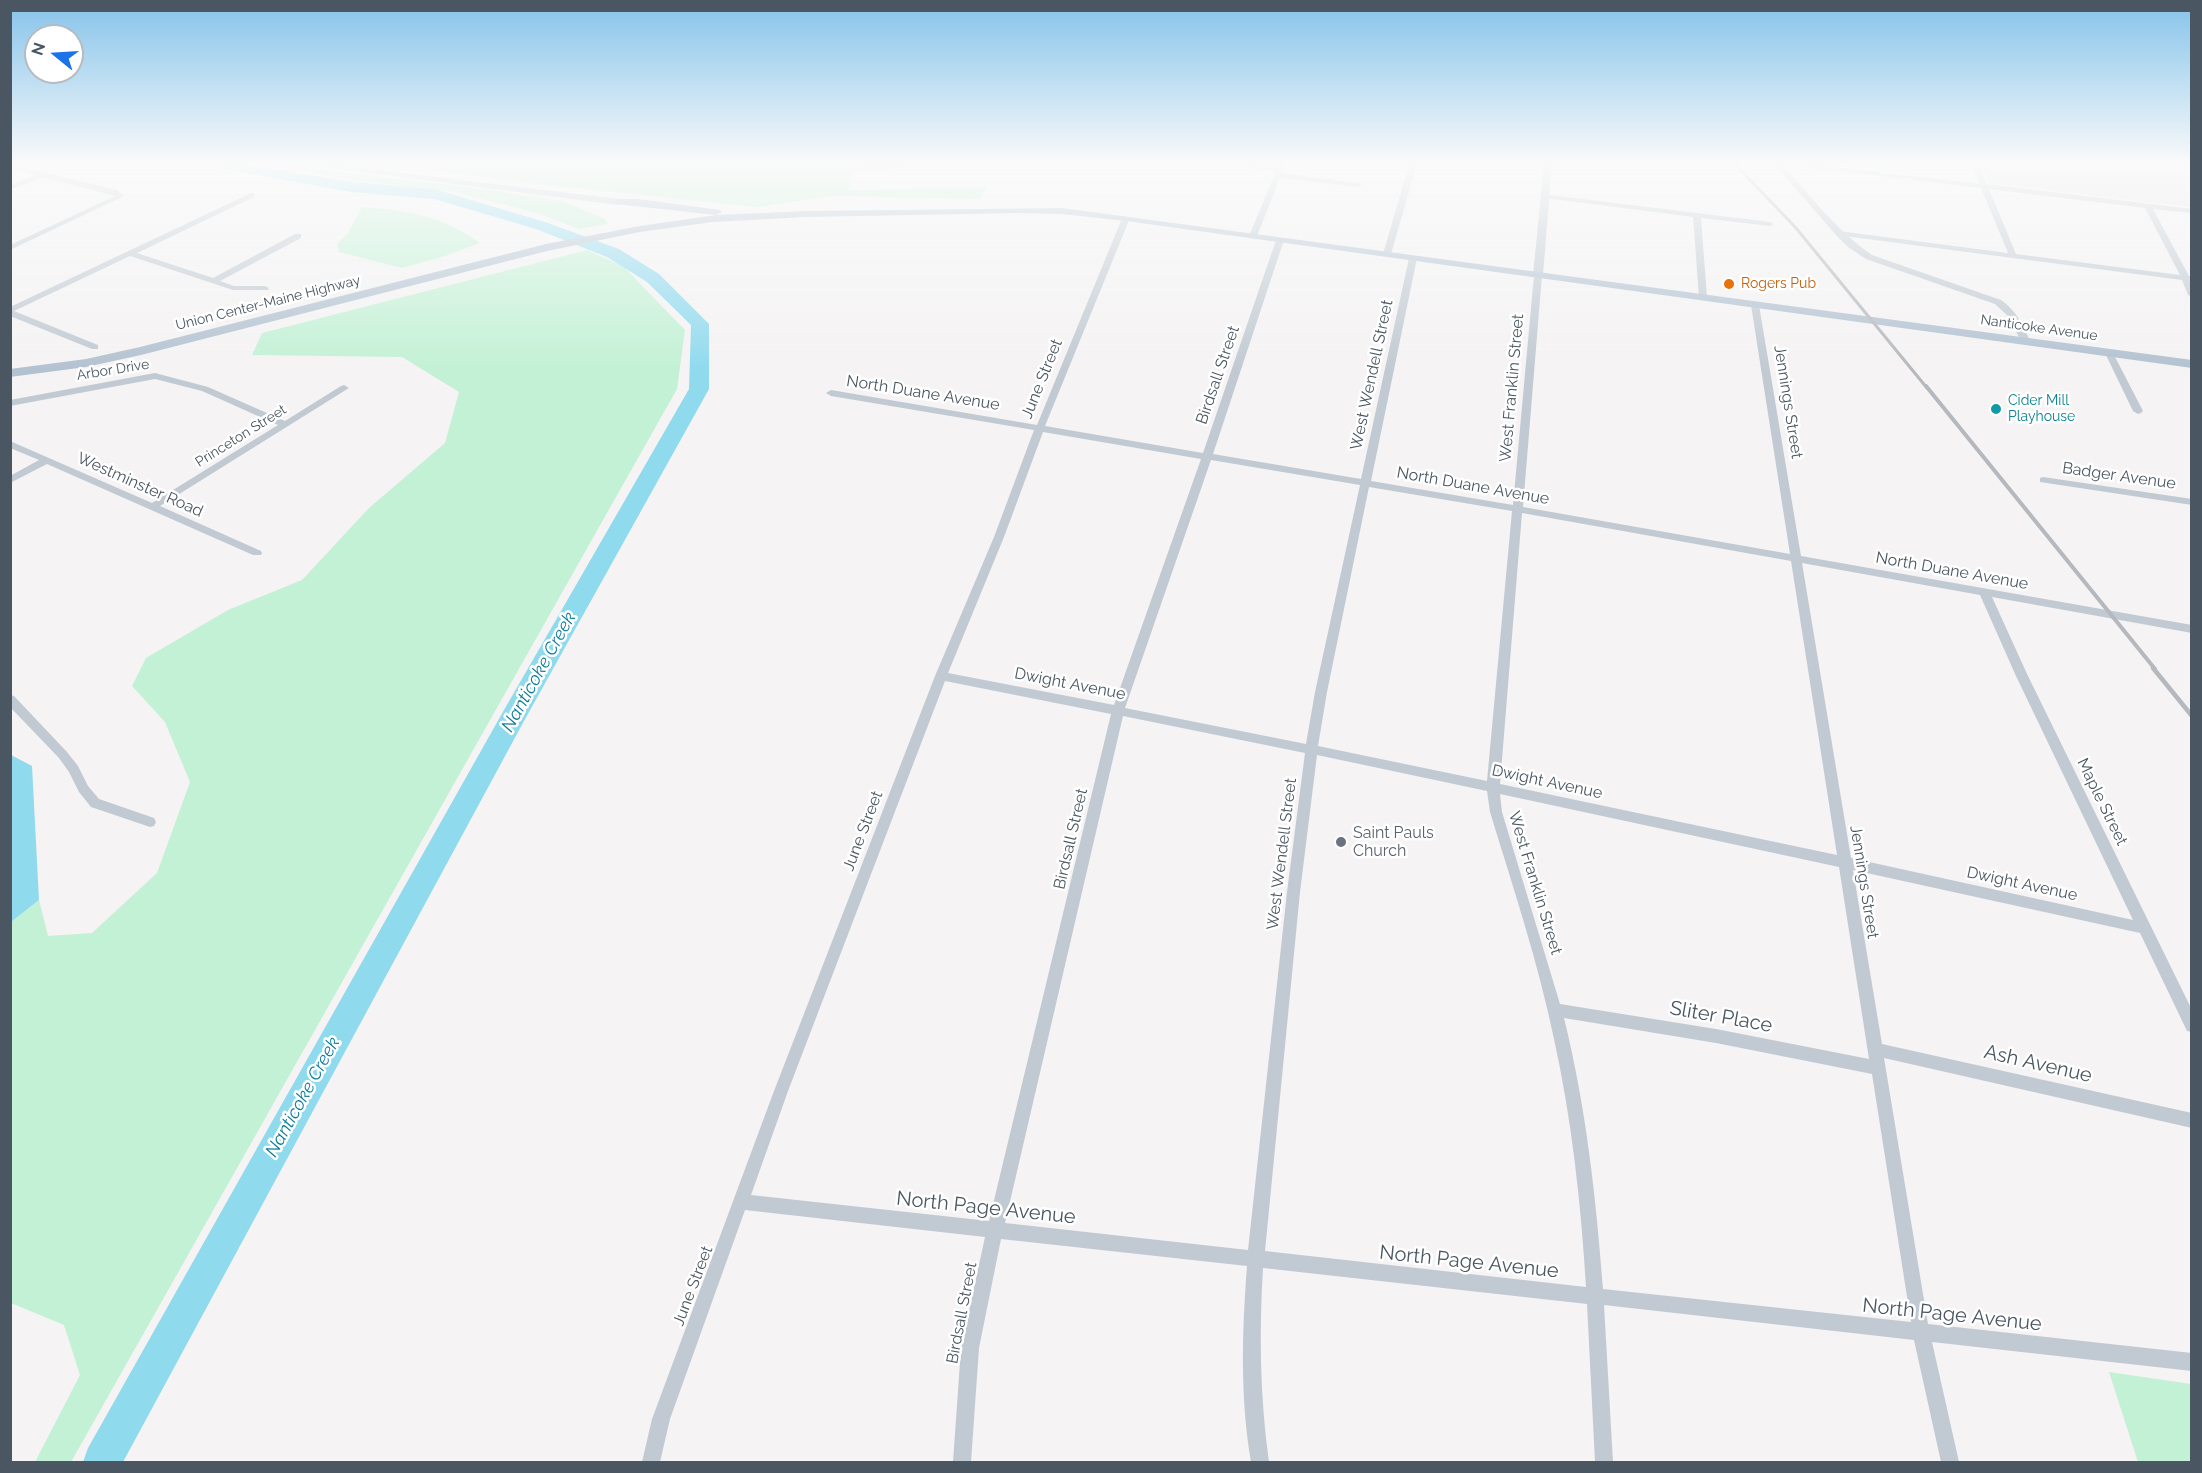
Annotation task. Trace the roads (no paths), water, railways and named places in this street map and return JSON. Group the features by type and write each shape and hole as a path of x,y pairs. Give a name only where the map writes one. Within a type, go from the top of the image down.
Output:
{"main road":[{"name":"Union Center-Maine Highway","path":"10,373 86,363 141,351 546,248 618,233"},
{"name":"Nanticoke Avenue","path":"1230,233 2192,364"}],"street":[{"path":"10,248 42,233"},
{"path":"10,311 172,233"},
{"name":"June Street","path":"651,1462 661,1419 781,1091 941,676 999,537 1040,428 1119,233"},
{"path":"1387,254 1393,233"},
{"path":"1538,275 1542,233"},
{"path":"1698,233 1703,297"},
{"path":"1839,233 2189,278"},
{"path":"1839,233 1869,257 1887,265 1998,302 2008,308 2014,316 2025,341"},
{"path":"2004,233 2013,255"},
{"path":"2163,233 2189,278"},
{"path":"212,282 298,236"},
{"name":"Birdsall Street","path":"962,1462 970,1348 995,1230 1118,710 1208,456 1280,240"},
{"path":"130,253 212,282 245,290 265,288"},
{"name":"West Wendell Street","path":"1260,1462 1253,1414 1251,1355 1256,1259 1294,883 1311,751 1413,258"},
{"name":"West Franklin Street","path":"1538,275 1493,788 1496,812 1556,1010 1569,1072 1584,1176 1604,1462"},
{"path":"2189,278 2185,282 2192,296"},
{"name":"Jennings Street","path":"1755,304 1921,1333 1950,1462"},
{"path":"10,311 95,347"},
{"path":"2109,353 2138,411"},
{"name":"Arbor Drive","path":"10,402 155,376 201,388 284,424"},
{"name":"Princeton Street","path":"152,507 344,388"},
{"name":"North Duane Avenue","path":"831,393 1518,509 2192,629"},
{"name":"Westminster Road","path":"10,444 257,553"},
{"path":"10,480 47,460"},
{"name":"Badger Avenue","path":"2043,480 2192,502"},
{"name":"Maple Street","path":"1984,592 2022,676 2192,1026"},
{"name":"Dwight Avenue","path":"941,676 1118,710 1493,788 2145,928"},
{"path":"10,699 74,768 83,789 95,803 150,822"},
{"name":"Sliter Place","path":"1556,1010 1716,1036 1878,1068"},
{"name":"Ash Avenue","path":"1875,1049 2192,1121"},
{"name":"North Page Avenue","path":"742,1202 2192,1362"}],"water":[{"path":"11,755 32,766 39,900 11,922"}],"waterway":[{"name":"Nanticoke Creek","path":"102,1462 513,717 699,389 700,324 653,278 613,253 560,233"}],"railway":[{"path":"1800,233 1927,388"},
{"path":"1926,386 2155,669"},
{"path":"2153,668 2192,716"}],"place":[{"name":"Rogers Pub","path":"1729,284"},
{"name":"Cider Mill Playhouse","path":"1996,409"},
{"name":"Saint Pauls Church","path":"1341,842"}]}
